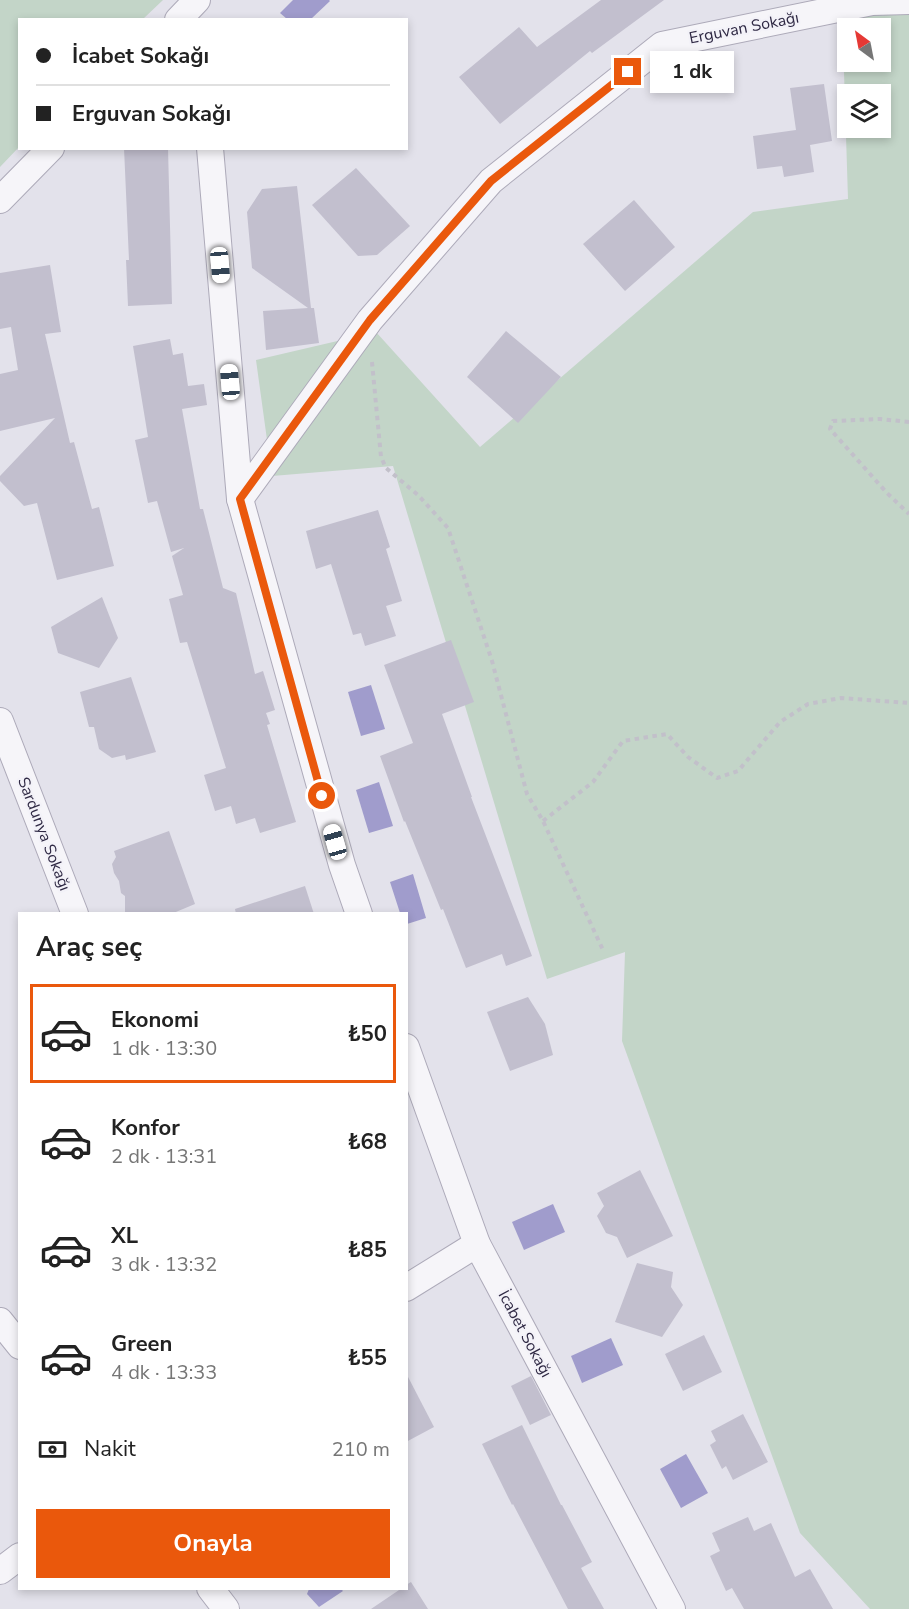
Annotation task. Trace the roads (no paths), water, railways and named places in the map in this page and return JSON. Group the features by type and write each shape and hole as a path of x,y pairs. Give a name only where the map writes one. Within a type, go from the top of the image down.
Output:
{"street":[{"path":"180,18 198,0"},
{"path":"198,0 200,18"},
{"name":"Erguvan Sokağı","path":"240,499 370,320 491,181 662,45 872,2 909,1"},
{"path":"0,200 49,150"},
{"path":"210,150 240,499 342,865 358,912"},
{"name":"Sardunya Sokağı","path":"0,721 74,912"},
{"name":"İcabet Sokağı","path":"408,1053 477,1244 672,1609"},
{"path":"408,1287 477,1244"},
{"path":"0,1321 18,1344"},
{"path":"0,1571 18,1558"},
{"path":"212,1590 226,1609"}]}
